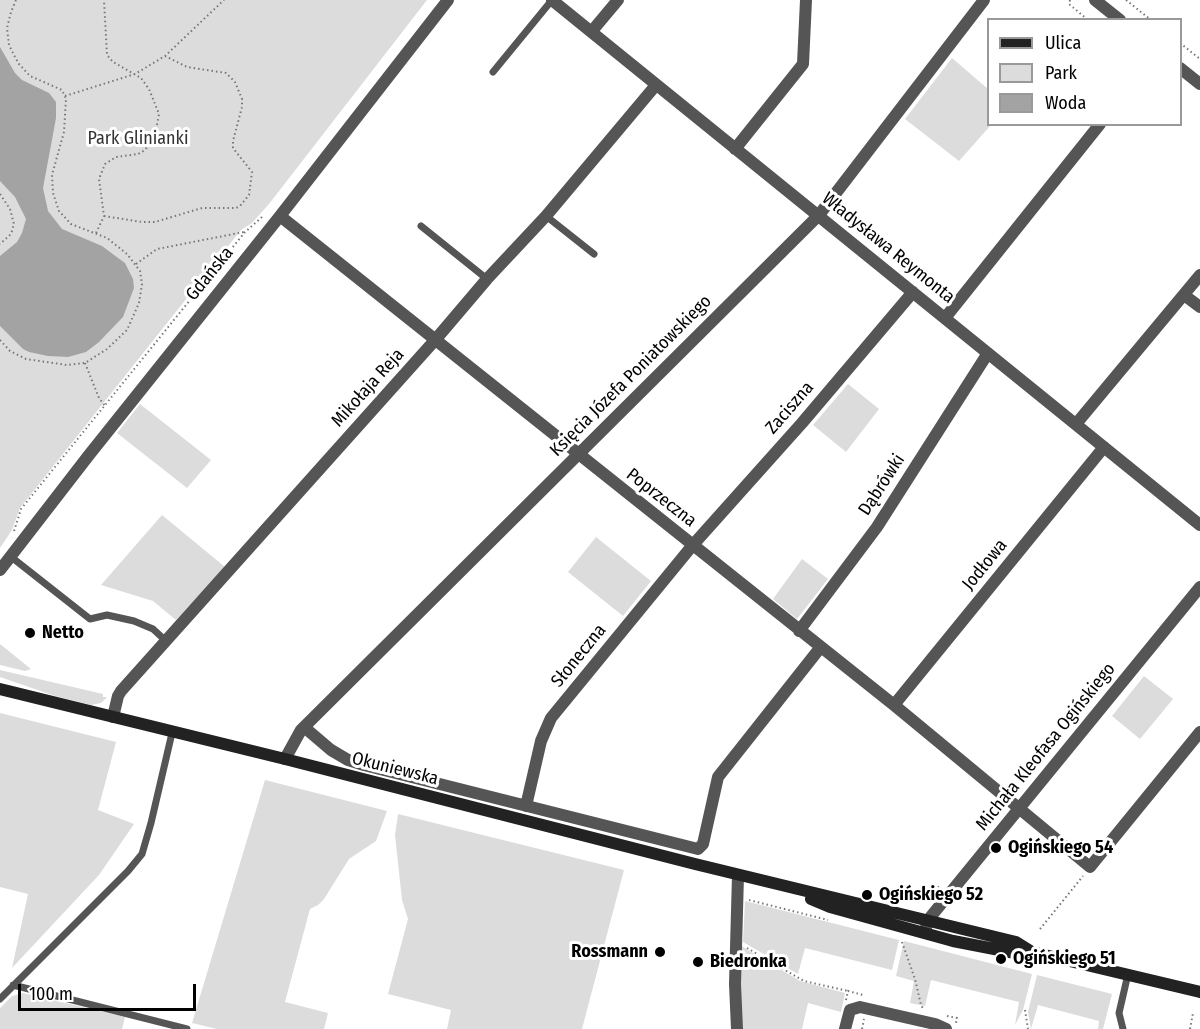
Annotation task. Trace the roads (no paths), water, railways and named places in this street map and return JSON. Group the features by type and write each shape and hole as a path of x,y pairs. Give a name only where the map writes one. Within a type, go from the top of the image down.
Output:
{"main road":[{"name":"Okuniewska","path":"0,689 738,874 926,926 1016,942 1032,952 1200,992"}],"street":[{"name":"Gdańska","path":"0,570 448,0"},
{"name":"Władysława Reymonta","path":"552,0 1200,525"},
{"path":"592,31 618,0"},
{"path":"735,149 803,64 806,0"},
{"name":"Księcia Józefa Poniatowskiego","path":"285,759 294,740 304,727 819,216 984,0"},
{"path":"1095,0 1118,18"},
{"path":"1182,70 1200,84"},
{"name":"Mikołaja Reja","path":"113,717 121,691 487,279 546,216 656,86"},
{"path":"945,318 1098,126"},
{"name":"Poprzeczna","path":"280,216 894,705 1090,867 1200,732"},
{"path":"1076,424 1200,275"},
{"name":"Zaciszna","path":"692,546 802,423 913,292"},
{"path":"1184,295 1200,307"},
{"name":"Dąbrówki","path":"799,631 877,527 988,353"},
{"name":"Jodłowa","path":"894,705 1104,447"},
{"name":"Słoneczna","path":"526,806 541,741 551,718 692,546"},
{"name":"Michała Kleofasa Ogińskiego","path":"926,926 1018,809 1200,587"},
{"name":"Okuniewska","path":"304,727 331,750 348,760 700,848 703,844 718,777 820,648"},
{"path":"737,1029 738,874"},
{"path":"845,1029 850,1010 860,1006 941,1027"}],"lane":[{"path":"493,72 552,0"},
{"path":"546,216 594,254"},
{"path":"421,226 487,279"},
{"path":"10,556 90,619 107,615 134,621 153,629 166,641"},
{"path":"0,999 128,871 142,854 172,733"},
{"path":"1123,1029 1119,1013 1128,974"},
{"path":"13,985 187,1029"}],"water":[{"path":"0,47 15,73 22,80 49,93 56,102 56,118 43,188 48,211 62,229 102,246 125,263 133,279 134,288 123,317 86,352 68,357 29,352 0,326 0,256 17,242 26,219 15,197 0,181"}],"place":[{"name":"Netto","path":"30,633"},
{"name":"Ogińskiego 54","path":"996,848"},
{"name":"Ogińskiego 52","path":"867,895"},
{"name":"Rossmann","path":"660,952"},
{"name":"Ogińskiego 51","path":"1001,959"},
{"name":"Biedronka","path":"698,962"}],"park label":[{"name":"Park Glinianki","path":"138,139"}]}
